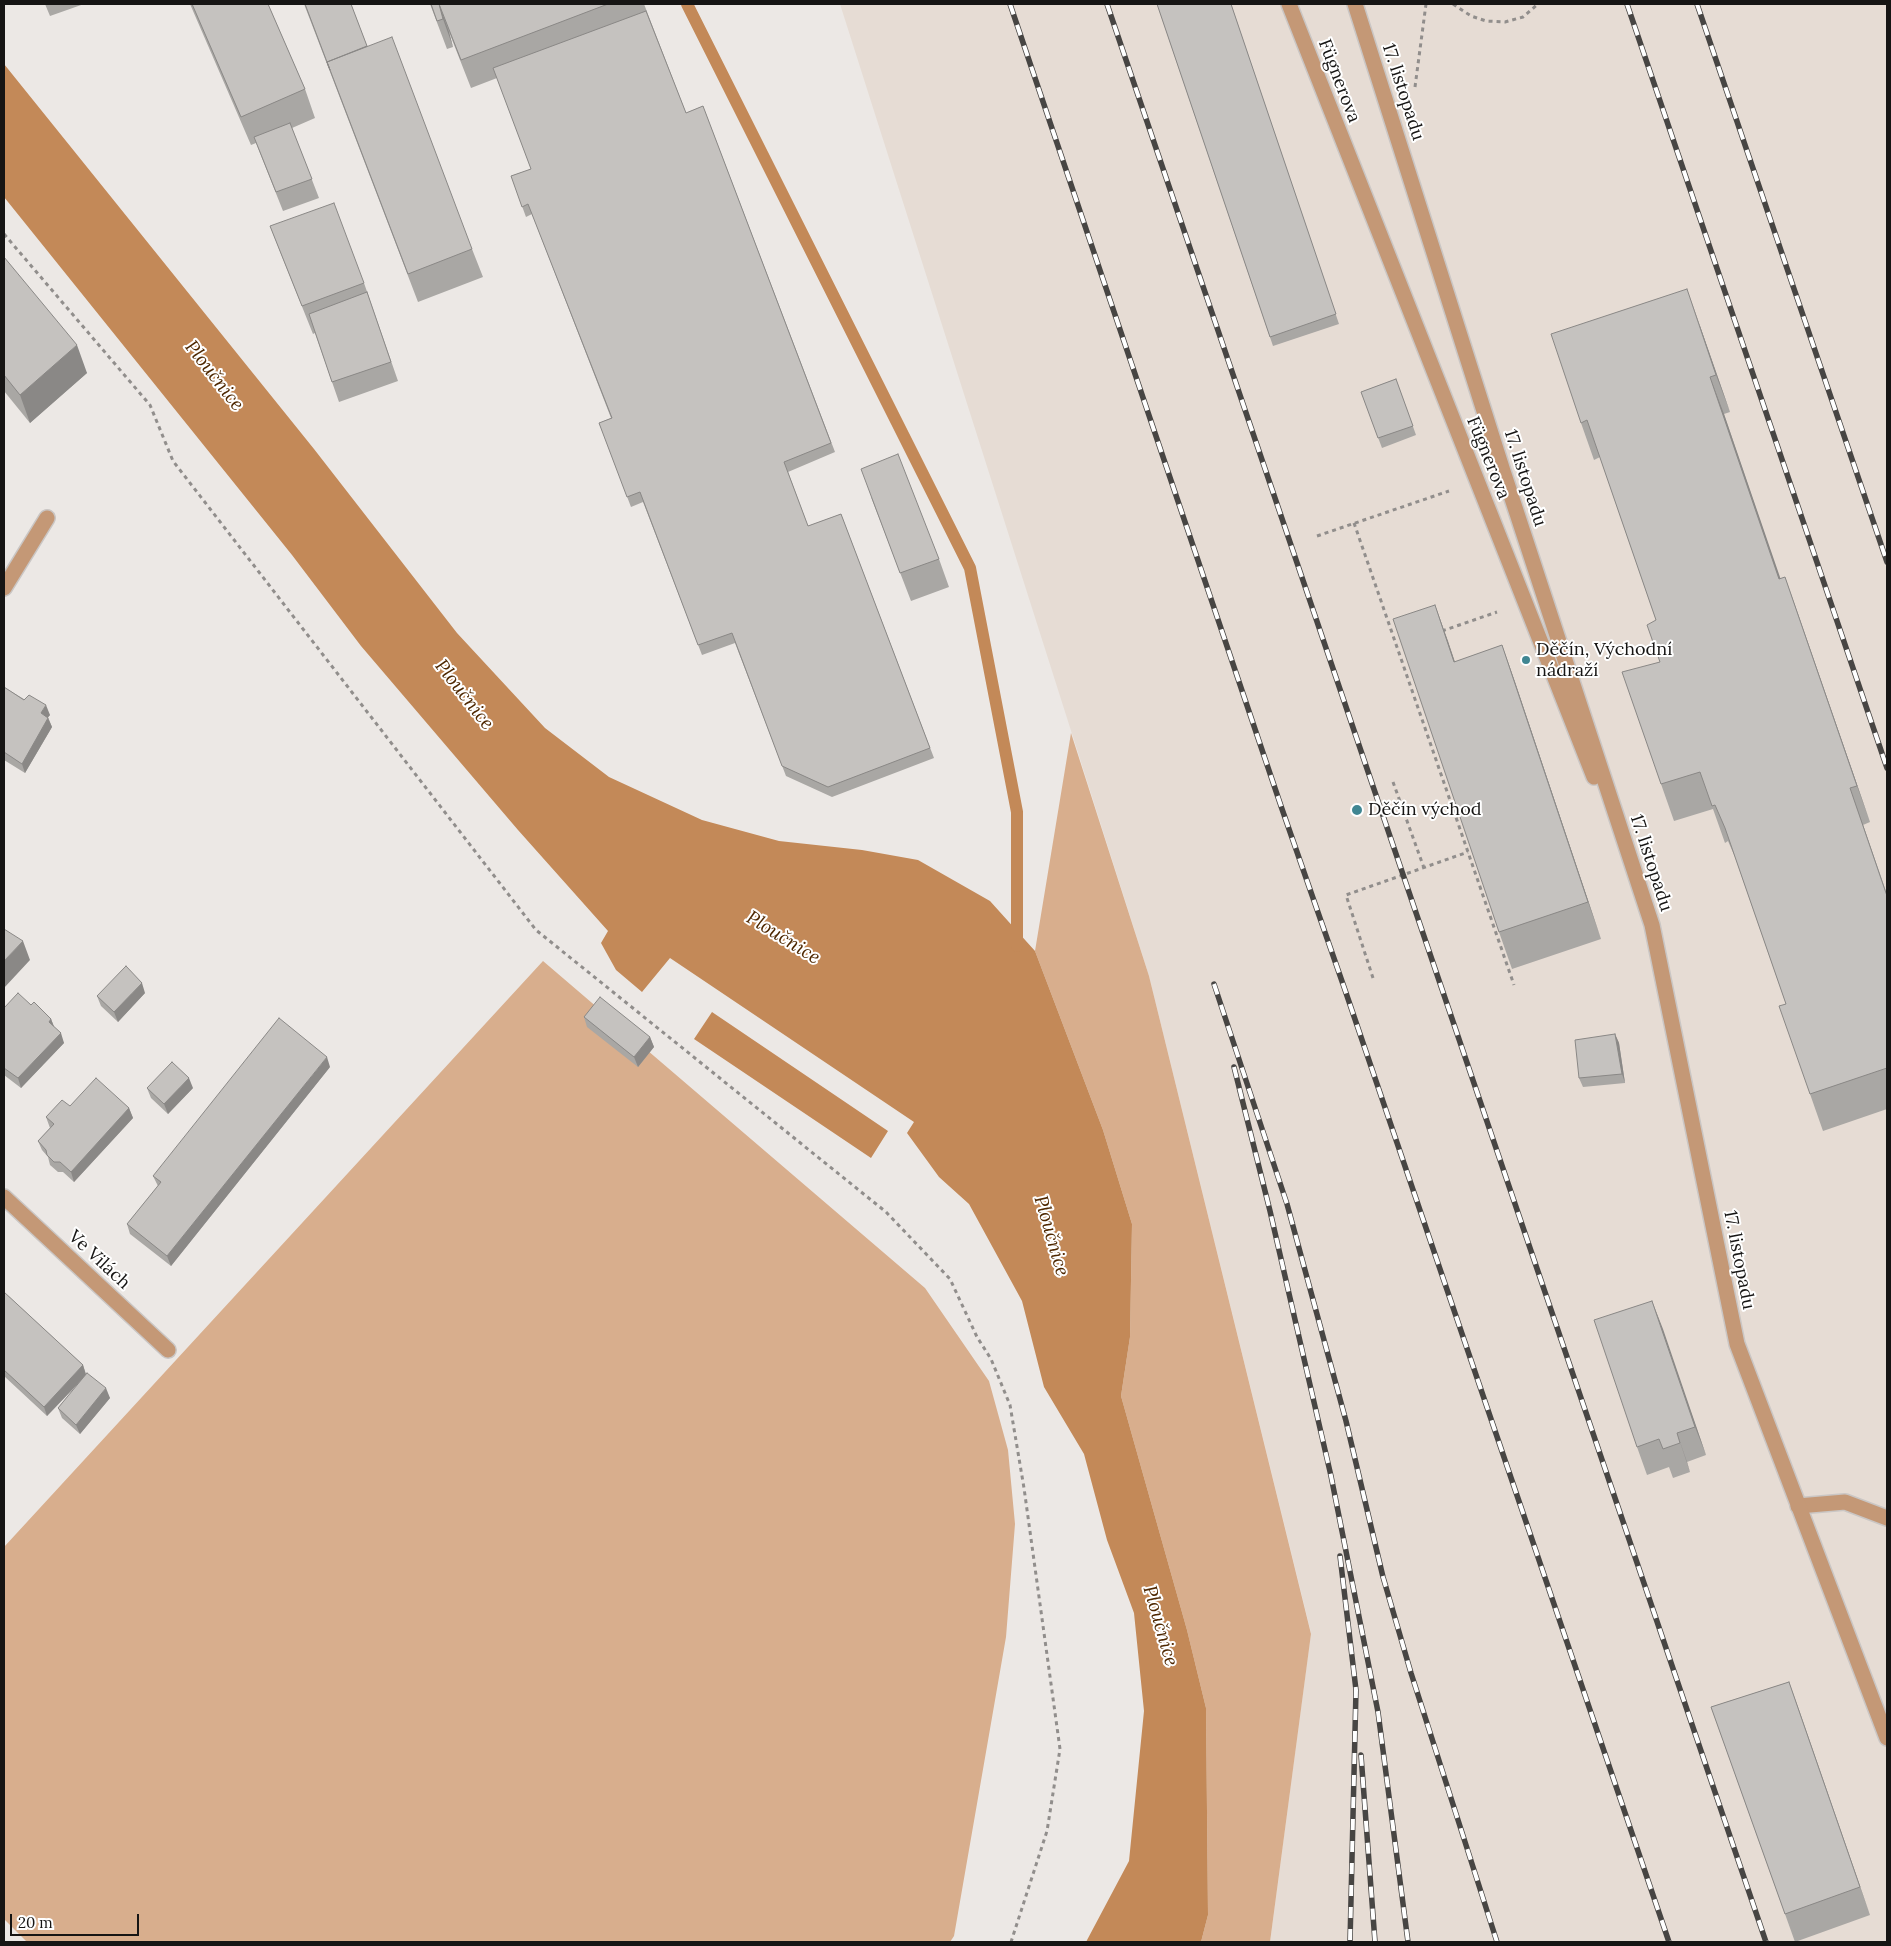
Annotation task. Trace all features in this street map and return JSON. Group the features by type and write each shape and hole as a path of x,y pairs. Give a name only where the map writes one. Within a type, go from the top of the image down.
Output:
{"street":[{"name":"Fügnerova","path":"1289,4 1652,925"},
{"name":"17. listopadu","path":"1355,4 1503,470 1652,925 1737,1344 1887,1738"},
{"path":"4,588 47,518"},
{"name":"Ve Vilách","path":"4,1197 168,1350"},
{"path":"1798,1506 1845,1502 1887,1518"}],"path":[{"path":"1414,91 1426,4"},
{"path":"1453,4 1471,16 1486,21 1505,22 1522,16 1538,4"},
{"path":"4,234 150,405 173,461 536,930 886,1212 950,1279 977,1337 991,1359 1010,1405 1024,1488 1060,1749 1047,1831 1011,1942"},
{"path":"1317,536 1477,481"},
{"path":"1354,523 1514,985"},
{"path":"1433,635 1525,602"},
{"path":"1397,648 1406,644"},
{"path":"1393,782 1424,868"},
{"path":"1373,978 1346,894 1468,852"}],"shaded area":[{"path":"840,4 1887,4 1887,1942 1270,1942 1311,1633 1149,976"},
{"path":"1071,733 1149,976 1311,1634 1270,1942 1201,1942 1208,1915 1206,1708 1187,1630 1121,1396 1130,1337 1132,1224 1103,1130 1035,951"},
{"path":"543,961 925,1288 989,1381 1008,1450 1015,1524 1006,1637 954,1936 950,1942 27,1942 4,1919 4,1547"}],"water":[{"name":"Ploučnice","path":"4,64 314,449 457,633 545,728 609,777 702,820 779,841 862,850 918,860 990,901 1035,951 1103,1130 1132,1224 1130,1337 1121,1396 1187,1630 1206,1708 1208,1915 1201,1942 1086,1942 1129,1861 1144,1711 1134,1613 1107,1540 1084,1454 1044,1387 1022,1301 969,1204 939,1177 907,1133 914,1122 670,958 642,992 616,970 601,943 608,931 518,830 361,646 292,555 4,197"},
{"path":"712,1012 888,1131 871,1158 694,1039"}],"building":[{"path":"192,4 268,4 305,89 241,117"},
{"path":"305,4 351,4 367,46 327,62 330,70"},
{"path":"431,4 439,4 443,19 437,21"},
{"path":"439,4 608,4 461,60"},
{"path":"1157,4 1231,4 1336,314 1270,337"},
{"path":"646,11 686,113 703,106 831,443 784,462 808,526 841,514 930,748 828,787 782,766 732,633 698,645 640,492 627,497 599,423 612,418 528,204 522,207 511,176 531,169 493,68"},
{"path":"392,37 472,249 408,274 327,62"},
{"path":"290,123 312,179 276,192 254,137"},
{"path":"334,203 364,283 302,306 270,226"},
{"path":"4,257 77,345 20,395 4,375"},
{"path":"1687,289 1716,375 1710,377 1779,579 1785,577 1857,786 1850,788 1887,896 1887,1068 1810,1094 1779,1006 1786,1004 1725,828 1715,805 1712,806 1700,772 1661,784 1622,672 1660,662 1647,625 1656,620 1587,420 1581,423 1551,334"},
{"path":"367,292 391,362 332,382 309,314"},
{"path":"1396,379 1413,426 1378,438 1361,392"},
{"path":"898,454 939,559 900,573 861,469"},
{"path":"1435,605 1454,662 1502,645 1588,902 1499,932 1393,619"},
{"path":"4,687 24,700 29,695 46,705 41,713 48,718 22,764 4,752"},
{"path":"4,929 23,941 4,961"},
{"path":"126,966 142,983 114,1012 97,996"},
{"path":"18,993 31,1005 34,1002 51,1019 49,1022 61,1033 18,1078 4,1068 4,1008"},
{"path":"600,997 650,1037 634,1057 584,1017"},
{"path":"279,1018 327,1057 167,1256 127,1224 161,1182 153,1176"},
{"path":"1615,1034 1622,1074 1579,1078 1575,1040"},
{"path":"172,1062 189,1078 164,1104 147,1088"},
{"path":"96,1078 129,1108 71,1172 60,1162 54,1162 38,1141 54,1124 46,1117 62,1100 70,1106"},
{"path":"4,1292 83,1365 44,1407 4,1370"},
{"path":"1652,1301 1695,1427 1677,1433 1680,1443 1663,1449 1659,1439 1637,1447 1594,1320"},
{"path":"87,1373 106,1388 76,1425 58,1408"},
{"path":"1789,1682 1860,1887 1785,1914 1711,1707"}],"waterway":[{"path":"687,4 970,568 1017,812 1017,946"}],"railway":[{"path":"1010,4 1282,809 1669,1942"},
{"path":"1107,4 1766,1942"},
{"path":"1627,4 1887,768"},
{"path":"1697,4 1887,562"},
{"path":"1214,984 1287,1204 1346,1421 1383,1577 1411,1673 1497,1942"},
{"path":"1234,1067 1270,1211 1331,1476 1378,1712 1408,1942"},
{"path":"1340,1556 1356,1690 1350,1942"},
{"path":"1361,1755 1375,1942"}],"place":[{"name":"Děčín, Východní nádraží","path":"1526,660"},
{"name":"Děčín východ","path":"1357,810"}]}
